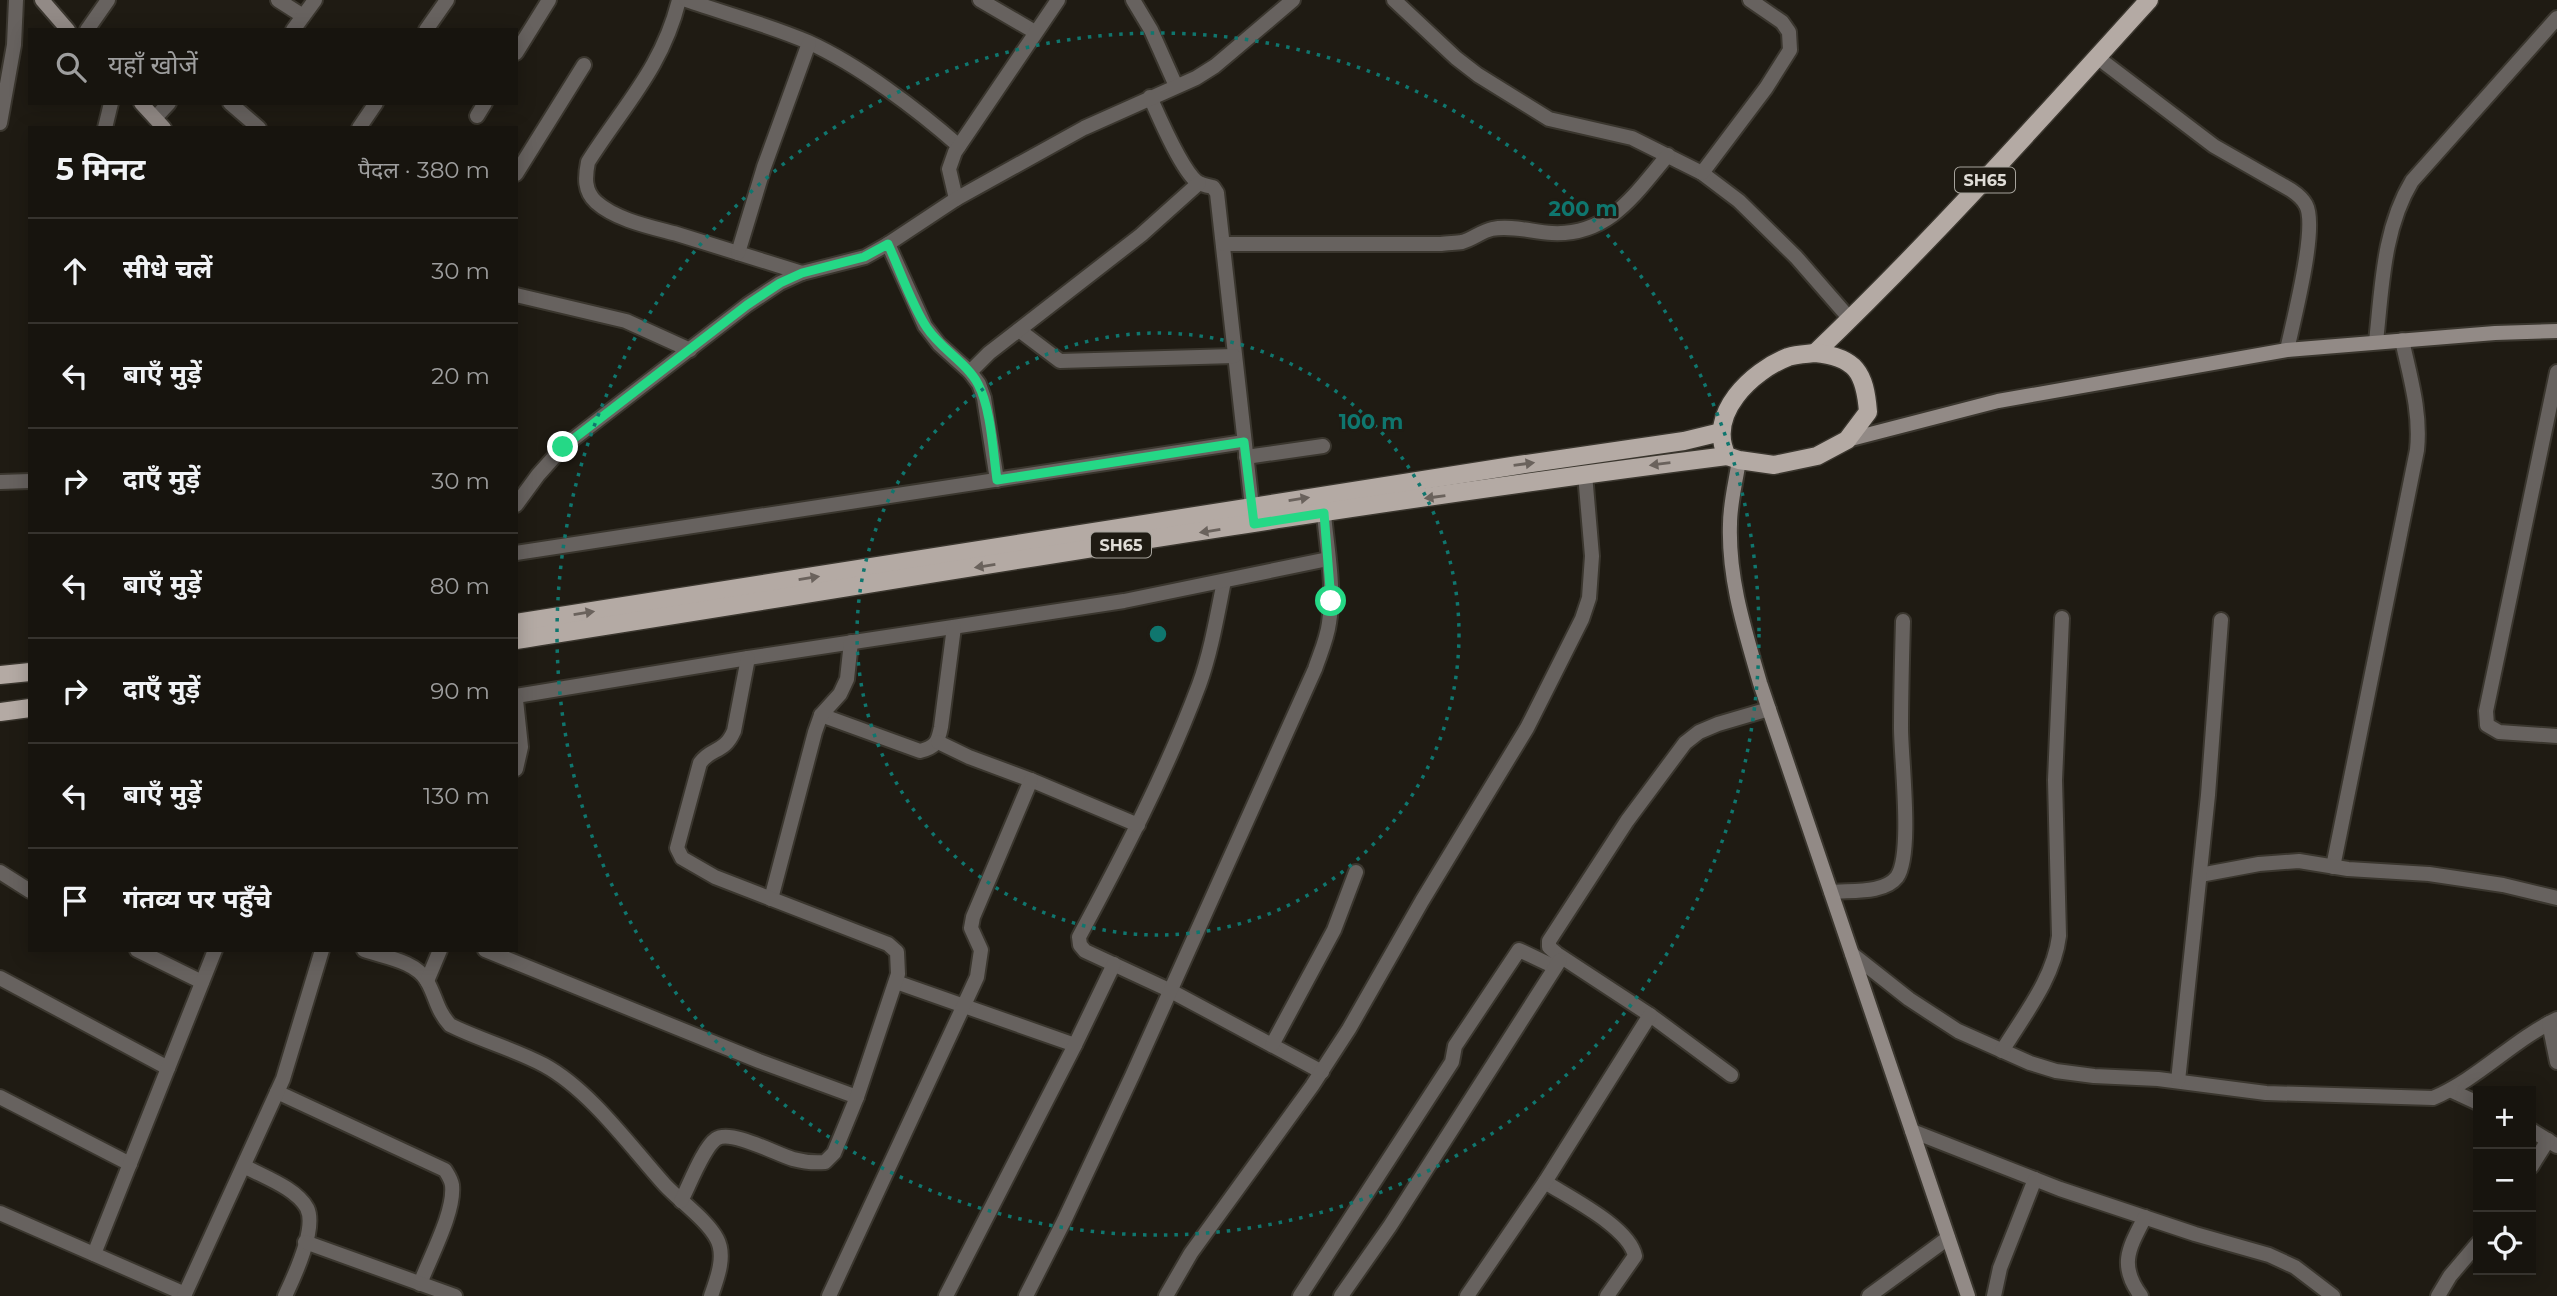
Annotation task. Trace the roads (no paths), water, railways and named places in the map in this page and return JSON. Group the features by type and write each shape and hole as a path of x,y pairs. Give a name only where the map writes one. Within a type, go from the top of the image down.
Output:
{"main road":[{"name":"SH65","path":"1815,353 1994,170 2149,0"},
{"name":"SH65","path":"518,634 1253,515 1684,441 1721,432 1725,414 1742,387 1766,369 1790,357 1815,353 1836,355 1848,362 1859,374 1866,390 1868,412 1847,440 1817,456 1774,465 1733,458 1585,474 1324,513 1253,515"},
{"path":"1721,432 1721,444 1733,458"},
{"path":"0,675 28,672"},
{"path":"0,712 28,708"}],"street":[{"path":"0,124 13,45 16,0"},
{"path":"42,0 66,28"},
{"path":"88,28 108,0"},
{"path":"278,0 303,16"},
{"path":"294,28 316,0"},
{"path":"427,28 447,0"},
{"path":"518,50 549,0"},
{"path":"679,0 673,25 645,82 588,162 585,178 588,193 597,203 612,212 639,223 802,273"},
{"path":"686,0 809,43 845,62 931,121 959,146"},
{"path":"980,0 1035,32"},
{"path":"956,199 949,169 959,146 1058,0"},
{"path":"1133,0 1151,30 1176,86"},
{"path":"518,502 563,447 747,305 780,283 802,273 864,257 956,199 1084,128 1196,78 1215,66 1293,0"},
{"path":"1394,0 1457,58 1486,80 1549,119 1632,138 1702,173 1739,201 1796,257 1850,319"},
{"path":"1702,173 1766,88 1790,50 1789,32 1782,22 1749,0"},
{"path":"2375,342 2385,263 2400,200 2412,181 2551,36 2557,18"},
{"path":"738,253 764,167 809,43"},
{"path":"2097,57 2214,146 2291,190 2308,207 2308,246 2287,350"},
{"path":"518,171 584,65"},
{"path":"1150,97 1170,142 1199,183 1213,187 1217,193 1253,515"},
{"path":"105,126 111,105"},
{"path":"143,105 159,123 168,105"},
{"path":"234,105 257,126"},
{"path":"360,126 375,105"},
{"path":"477,116 484,105"},
{"path":"1224,244 1441,244 1464,241 1493,229 1562,234 1578,232 1610,218 1668,155"},
{"path":"970,372 989,353 1141,235 1199,183"},
{"path":"888,244 925,326 939,344 970,372 984,398 997,480"},
{"path":"518,295 626,321 690,350"},
{"path":"1018,330 1060,361 1234,356"},
{"path":"1847,440 1998,401 2287,350 2557,331"},
{"path":"2333,867 2417,450 2417,409 2402,340"},
{"path":"2557,372 2486,711 2487,725 2499,732 2557,736"},
{"path":"518,553 1244,442"},
{"path":"1246,457 1323,446"},
{"path":"1733,458 1729,522 1731,563 1739,612 1769,709 1968,1296"},
{"path":"1166,1296 1198,1242 1322,1072 1527,728 1582,619 1589,598 1592,580 1585,474"},
{"path":"0,482 28,481"},
{"path":"1026,1296 1065,1221 1127,1088 1310,681 1326,638 1331,601 1324,513"},
{"path":"518,698 748,658 1124,601 1328,559"},
{"path":"1223,581 1216,624 1199,684 1138,825 1079,937 1080,945 1085,951 1169,990 1322,1072"},
{"path":"2001,1051 2057,956 2059,936 2055,780 2063,618"},
{"path":"2178,1081 2200,875 2221,620"},
{"path":"1831,892 1879,888 1890,884 1898,876 1902,866 1905,811 1901,731 1903,621"},
{"path":"821,715 920,751 932,748 938,742 954,627"},
{"path":"772,898 821,715 840,694 847,679 851,642"},
{"path":"681,1201 705,1153 715,1140 726,1136 811,1163 825,1162 834,1153 857,1097 896,982 899,961 897,953 888,944 715,877 682,858 677,848 700,763 705,756 722,749 730,742 748,658"},
{"path":"1558,962 1549,947 1552,934 1627,821 1685,743 1699,732 1718,724 1769,709"},
{"path":"518,718 521,747 518,760"},
{"path":"938,742 1138,825"},
{"path":"829,1296 964,1008 981,962 981,950 971,928 973,916 1031,780"},
{"path":"2200,875 2284,861 2428,874 2503,885 2557,898"},
{"path":"0,872 28,890"},
{"path":"1272,1045 1334,929 1356,872"},
{"path":"1300,1296 1452,1062 1455,1046 1519,950 1558,962 1650,1015 1731,1075"},
{"path":"141,952 202,982"},
{"path":"94,1254 214,952"},
{"path":"0,1213 185,1295 277,1092 299,1032 321,952"},
{"path":"370,952 419,971 427,981 439,1012 450,1025 545,1066 579,1092 628,1141 718,1240 721,1252 719,1273 711,1296"},
{"path":"427,981 439,952"},
{"path":"490,952 747,1056 857,1097"},
{"path":"1852,954 1928,1012 1958,1031 2030,1063 2056,1071 2178,1081 2266,1093 2433,1098 2450,1090 2553,1021 2557,1062"},
{"path":"1341,1296 1390,1226 1558,962"},
{"path":"946,1296 1114,964"},
{"path":"0,978 168,1068"},
{"path":"896,982 1075,1045"},
{"path":"1467,1296 1545,1182 1650,1015"},
{"path":"2450,1090 2473,1101"},
{"path":"277,1092 445,1170 452,1181 450,1203 420,1284"},
{"path":"0,1097 130,1164"},
{"path":"1912,1131 2035,1179 2145,1217 2269,1255 2295,1267 2333,1296"},
{"path":"2536,1133 2552,1143 2536,1161"},
{"path":"244,1166 294,1194 306,1206 310,1218 305,1242 285,1296"},
{"path":"1994,1296 2000,1268 2035,1179"},
{"path":"1545,1182 1612,1226 1633,1246 1636,1256 1607,1296"},
{"path":"2141,1296 2129,1276 2126,1260 2145,1217"},
{"path":"1869,1296 1948,1238"},
{"path":"305,1242 455,1296"},
{"path":"2438,1296 2450,1276 2473,1249"}]}
